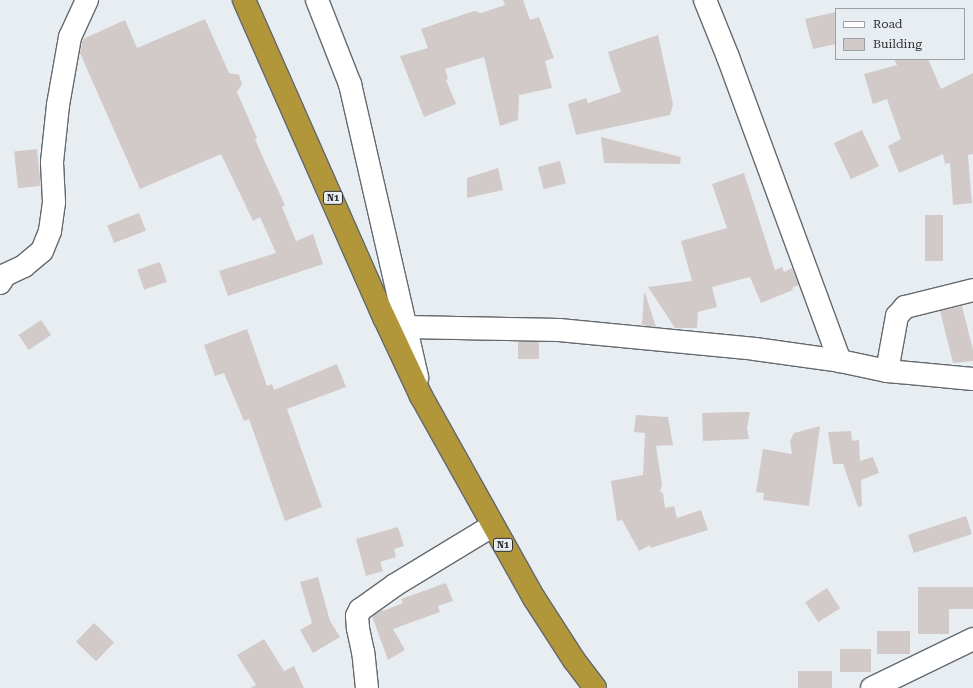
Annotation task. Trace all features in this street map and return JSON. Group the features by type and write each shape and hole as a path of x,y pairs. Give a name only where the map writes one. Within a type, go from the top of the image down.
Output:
{"highway":[{"name":"N1","path":"244,0 421,396 492,526 534,598 574,660 595,688"}],"street":[{"path":"0,283 5,275 24,266 42,251 50,231 54,202 52,162 58,105 70,37 87,0"},
{"path":"317,0 350,84 421,396"},
{"path":"705,0 731,64 840,361"},
{"path":"887,371 897,316 905,307 973,290"},
{"path":"406,327 559,330 756,349 840,361 887,371 973,379"},
{"path":"367,688 363,652 358,628 357,616 360,610 395,585 492,526"},
{"path":"872,688 973,639"}],"building":[{"path":"503,0 523,0 530,20 539,17 554,58 545,61 552,88 519,95 518,120 500,126 484,57 445,69 448,79 446,80 456,104 424,117 400,56 428,48 421,29 474,11 481,13 505,5"},
{"path":"835,12 835,44 813,49 805,19"},
{"path":"205,19 229,73 239,75 242,84 237,92 257,138 255,139 285,205 282,207 296,241 313,234 323,264 228,296 219,271 276,253 260,217 253,221 221,154 140,189 80,53 83,39 125,20 137,48"},
{"path":"658,35 673,104 670,115 576,135 568,104 586,98 588,103 621,92 608,52"},
{"path":"894,60 928,60 941,89 973,73 973,154 968,155 972,203 953,205 950,163 945,164 943,154 899,173 888,146 901,139 887,99 873,104 864,74 897,65"},
{"path":"862,130 879,166 851,179 834,143"},
{"path":"601,137 681,157 680,164 604,163"},
{"path":"37,149 41,186 18,188 14,151"},
{"path":"560,161 566,183 544,189 538,167"},
{"path":"498,168 503,190 467,198 467,178"},
{"path":"744,173 775,270 782,267 784,272 792,268 799,285 792,288 793,290 761,303 750,277 712,287 717,307 698,312 697,328 675,328 648,287 692,281 681,241 727,228 712,184"},
{"path":"139,213 146,231 114,243 107,225"},
{"path":"925,215 943,215 943,261 925,261"},
{"path":"160,262 167,282 144,290 137,270"},
{"path":"645,293 656,327 642,325"},
{"path":"962,306 973,350 973,361 953,363 940,311"},
{"path":"41,320 51,335 29,350 19,335"},
{"path":"247,329 267,386 272,384 274,390 337,364 346,387 287,409 322,507 285,521 249,419 244,421 224,373 215,376 204,345"},
{"path":"518,342 539,342 539,359 518,359"},
{"path":"750,412 747,428 749,439 703,441 702,413"},
{"path":"636,415 668,417 673,445 656,446 662,485 660,492 663,493 665,508 674,506 677,518 701,510 708,530 650,548 650,545 639,551 622,520 617,521 611,481 643,475 645,433 634,432"},
{"path":"820,426 809,506 763,500 764,493 756,492 763,449 792,454 790,441 794,433"},
{"path":"851,431 852,441 859,440 860,461 873,457 879,473 861,480 862,506 858,507 843,464 833,464 828,432"},
{"path":"966,516 972,534 914,553 908,535"},
{"path":"398,527 404,546 394,549 396,557 380,562 383,571 366,576 356,539"},
{"path":"318,577 330,621 340,637 313,653 300,630 312,623 300,582"},
{"path":"446,583 453,601 438,606 440,612 393,629 405,650 388,660 372,616 382,610 383,611 403,603 401,599"},
{"path":"918,587 973,587 973,609 949,609 949,634 918,634"},
{"path":"827,588 840,608 818,622 805,602"},
{"path":"94,623 114,642 96,661 76,642"},
{"path":"877,631 910,631 910,654 877,654"},
{"path":"264,639 284,671 294,666 304,688 250,688 256,685 237,655"},
{"path":"840,649 871,649 871,672 840,672"},
{"path":"798,671 832,671 832,688 798,688"}]}
